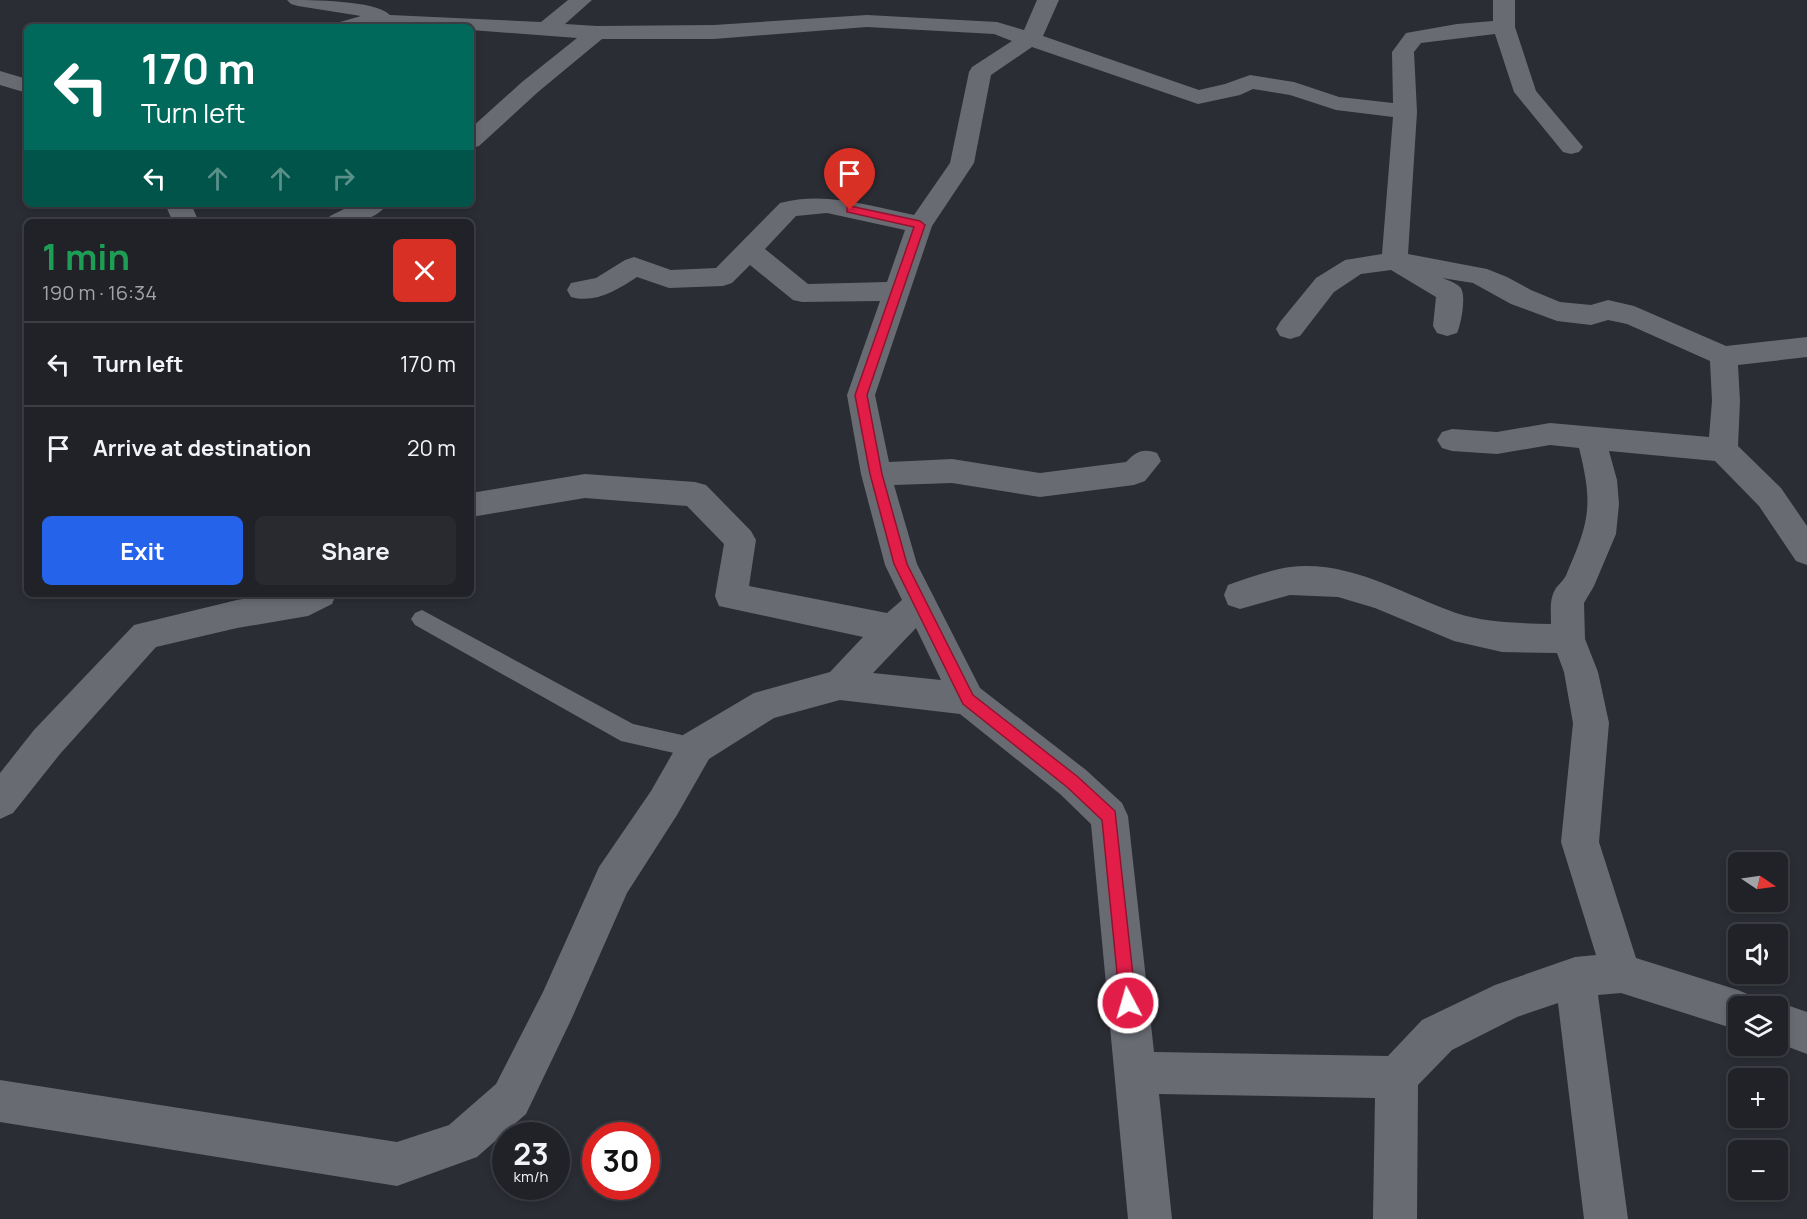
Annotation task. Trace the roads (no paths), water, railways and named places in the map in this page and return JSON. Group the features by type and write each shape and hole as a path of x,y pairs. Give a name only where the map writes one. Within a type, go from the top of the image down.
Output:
{"street":[{"path":"546,29 581,0"},
{"path":"1048,0 1031,38 980,72 962,163 920,225 861,395 876,474 901,564 968,699 1073,782 1109,816 1150,1219"},
{"path":"1504,0 1504,27 1525,92 1571,147"},
{"path":"297,7 365,10 401,23"},
{"path":"357,24 366,21 401,23 483,16 546,29 597,33 714,32 867,21 997,28 1198,97 1232,90 1251,82 1294,89 1336,103 1405,112"},
{"path":"1395,261 1405,112 1403,52 1414,38 1504,27"},
{"path":"474,138 530,87 597,33"},
{"path":"0,78 24,85"},
{"path":"580,290 603,286 633,266 669,279 723,277 789,209 827,205 920,225"},
{"path":"345,219 368,207"},
{"path":"750,251 802,293 897,291"},
{"path":"1395,261 1424,280 1450,292 1447,326"},
{"path":"1290,329 1325,285 1354,266 1395,261 1478,275 1498,283 1521,297 1557,311 1591,315 1608,310 1634,316 1724,356 1807,347"},
{"path":"1723,450 1726,401 1724,356"},
{"path":"1452,440 1497,443 1550,434 1723,450 1770,497 1807,552"},
{"path":"1591,438 1602,480 1604,504 1600,534 1578,585 1567,599 1568,639 1581,672 1591,723 1580,842 1621,973"},
{"path":"876,474 952,471 1040,485 1134,473 1146,461"},
{"path":"474,504 585,486 695,494 740,540 731,596 892,628"},
{"path":"1240,595 1290,581 1338,583 1382,596 1454,627 1502,637 1568,639"},
{"path":"0,801 47,742 146,635 237,614 308,602 316,597"},
{"path":"840,685 892,628 920,605"},
{"path":"0,1101 397,1164 462,1142 511,1099 557,1006 613,880 664,803 696,747 766,704 840,685 968,699"},
{"path":"1395,1217 1397,1077 1437,1035 1509,999 1575,977 1621,973 1728,1007"},
{"path":"1575,977 1606,1219"},
{"path":"1788,1026 1807,1033"},
{"path":"1135,1073 1397,1077"}],"lane":[{"path":"422,619 629,734 696,747"}]}
